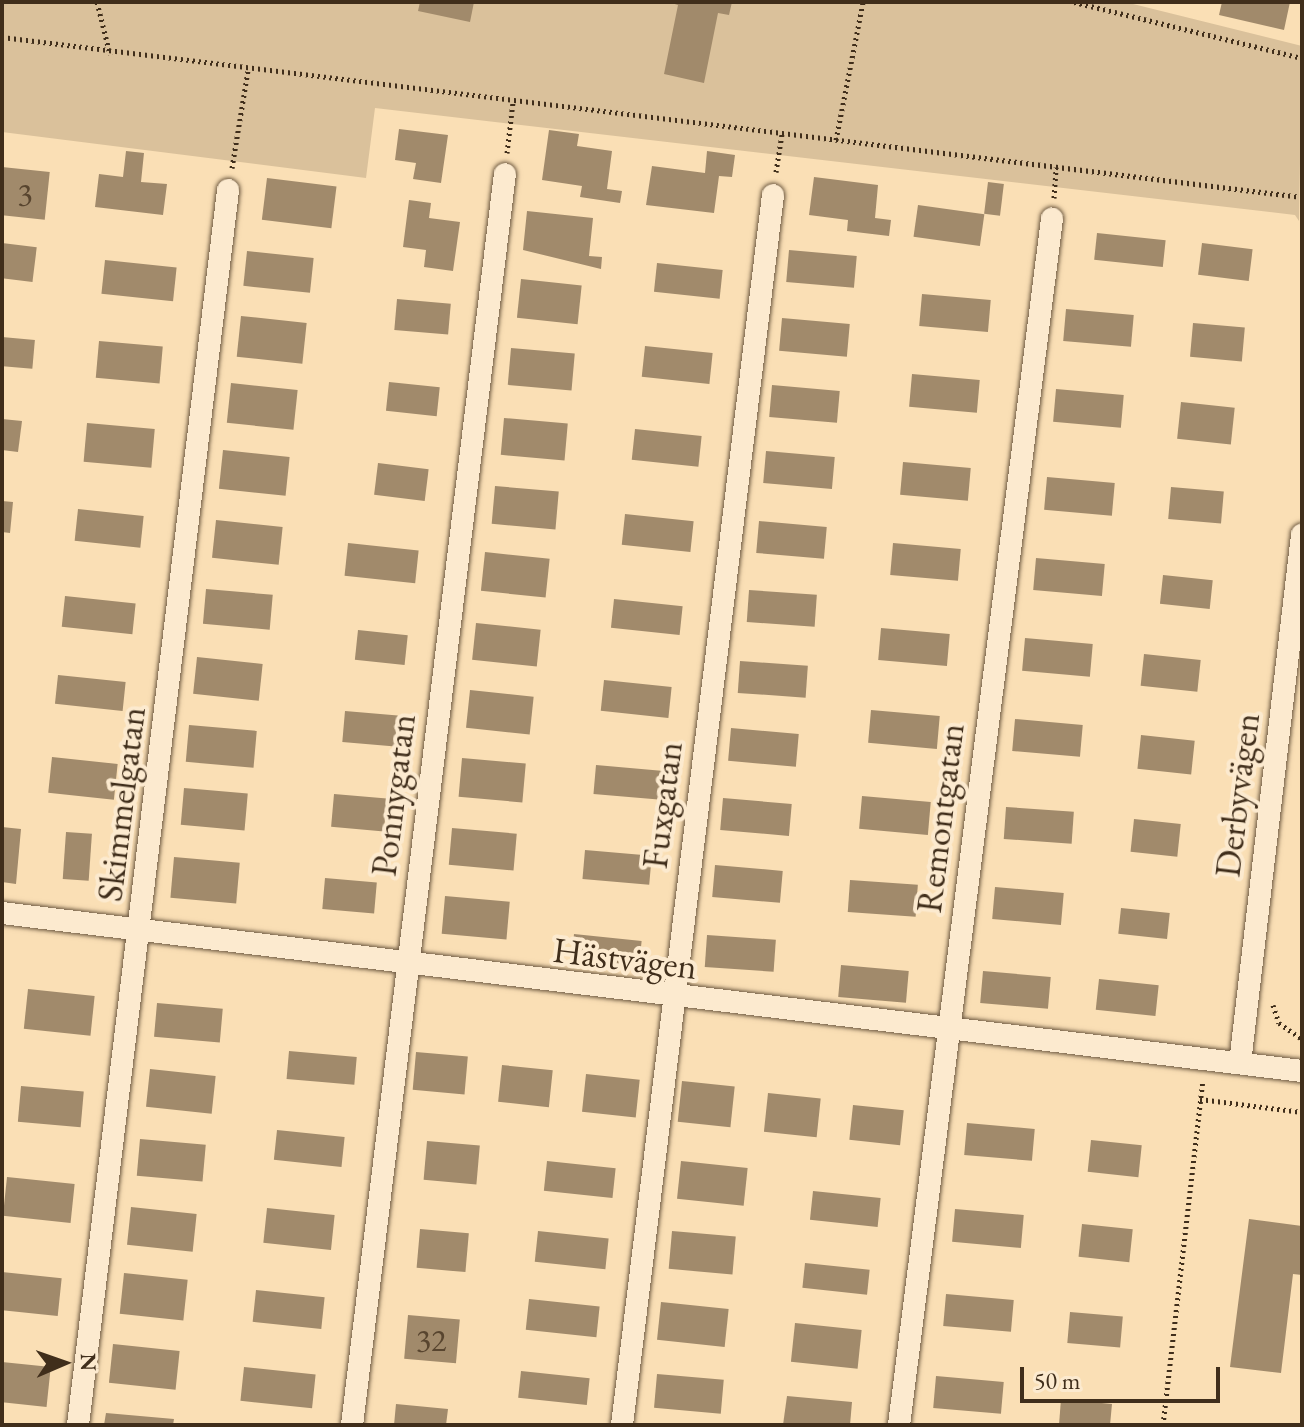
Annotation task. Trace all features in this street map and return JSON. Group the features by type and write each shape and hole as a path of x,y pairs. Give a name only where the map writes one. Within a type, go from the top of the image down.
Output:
{"street":[{"name":"Ponnygatan","path":"352,1425 505,174"},
{"name":"Skimmelgatan","path":"78,1425 228,190"},
{"name":"Fuxgatan","path":"622,1425 773,195"},
{"name":"Remontgatan","path":"899,1425 1052,219"},
{"name":"Derbyvägen","path":"1240,1063 1302,535"},
{"name":"Hästvägen","path":"2,913 672,999 1302,1071"}],"path":[{"path":"97,2 110,54"},
{"path":"836,140 863,2"},
{"path":"1074,2 1302,58"},
{"path":"2,37 110,54 1302,197"},
{"path":"228,190 248,70"},
{"path":"505,174 513,102"},
{"path":"773,195 782,134"},
{"path":"1163,1425 1206,1059"},
{"path":"1200,1099 1302,1112"}],"shaded area":[{"path":"2,2 1125,2 1302,46 1299,221 1295,215 375,108 366,178 2,132"}],"building":[{"path":"420,2 474,2 470,22 418,11"},
{"path":"668,2 732,2 729,15 718,13 704,83 664,74 678,5"},
{"path":"1222,2 1290,2 1284,30 1219,15"},
{"path":"399,129 448,135 441,183 413,179 416,163 395,160"},
{"path":"549,130 579,134 577,146 612,151 607,189 622,191 620,203 580,197 582,186 542,180"},
{"path":"126,151 144,153 141,182 167,184 163,215 95,207 99,174 123,177"},
{"path":"707,151 735,155 732,177 719,176 714,213 646,205 652,166 705,173"},
{"path":"2,167 50,172 45,220 2,215"},
{"path":"814,177 878,185 875,218 891,220 889,236 847,231 848,220 809,215"},
{"path":"267,178 336,187 331,228 262,220"},
{"path":"988,182 1004,184 1000,216 984,214"},
{"path":"409,200 431,203 429,218 460,222 453,271 424,267 426,250 403,247"},
{"path":"918,205 984,214 980,246 914,237"},
{"path":"527,211 593,218 589,256 602,257 601,269 523,250"},
{"path":"1097,233 1166,240 1163,267 1094,260"},
{"path":"2,243 37,247 32,282 2,278"},
{"path":"1202,243 1253,249 1249,281 1198,275"},
{"path":"789,250 857,256 854,288 786,282"},
{"path":"247,251 314,258 310,293 243,286"},
{"path":"105,260 177,268 173,301 101,294"},
{"path":"657,263 723,270 720,299 654,292"},
{"path":"521,279 582,285 578,324 517,318"},
{"path":"922,294 991,300 988,332 919,326"},
{"path":"397,299 451,304 448,335 394,330"},
{"path":"1066,309 1134,315 1131,347 1063,341"},
{"path":"241,316 307,323 302,364 237,357"},
{"path":"782,318 850,324 847,357 779,351"},
{"path":"1193,323 1245,328 1242,361 1190,357"},
{"path":"2,337 35,340 32,369 2,366"},
{"path":"99,341 163,347 160,383 96,378"},
{"path":"645,346 713,353 709,384 642,377"},
{"path":"511,348 575,354 572,390 508,385"},
{"path":"912,374 980,380 977,413 909,407"},
{"path":"389,382 440,387 437,416 386,411"},
{"path":"231,383 298,390 293,430 227,423"},
{"path":"772,385 840,391 837,423 769,417"},
{"path":"1056,389 1124,395 1121,428 1053,422"},
{"path":"1181,402 1235,408 1231,444 1177,439"},
{"path":"504,418 568,424 565,460 501,455"},
{"path":"2,419 22,421 18,452 2,450"},
{"path":"87,423 155,429 151,468 84,462"},
{"path":"635,429 702,436 698,467 632,460"},
{"path":"223,450 290,457 286,496 219,489"},
{"path":"766,451 835,457 832,489 763,483"},
{"path":"903,462 971,468 968,501 900,495"},
{"path":"378,463 429,469 425,501 374,495"},
{"path":"1047,477 1115,483 1112,516 1044,510"},
{"path":"495,486 559,492 555,529 492,524"},
{"path":"1171,487 1224,492 1221,523 1168,519"},
{"path":"2,501 13,502 10,533 2,532"},
{"path":"78,509 144,516 140,548 75,541"},
{"path":"625,514 694,521 690,552 622,545"},
{"path":"216,520 283,527 279,565 212,558"},
{"path":"759,521 827,527 824,559 756,553"},
{"path":"348,543 419,550 415,583 345,576"},
{"path":"893,543 961,549 958,581 890,575"},
{"path":"485,552 550,559 546,598 481,591"},
{"path":"1036,558 1105,564 1102,596 1033,590"},
{"path":"1163,575 1213,580 1210,609 1160,604"},
{"path":"206,589 273,595 270,630 203,624"},
{"path":"749,590 817,595 815,627 747,622"},
{"path":"65,596 136,603 132,634 62,627"},
{"path":"614,599 683,606 680,635 611,628"},
{"path":"476,623 541,630 537,667 472,660"},
{"path":"881,628 950,634 947,666 878,660"},
{"path":"358,630 408,635 405,665 355,660"},
{"path":"1025,638 1093,644 1090,677 1022,671"},
{"path":"1144,654 1201,660 1197,692 1141,686"},
{"path":"197,657 263,664 259,701 193,694"},
{"path":"740,661 808,666 806,698 738,693"},
{"path":"58,675 126,682 123,711 55,704"},
{"path":"604,680 672,687 668,718 601,711"},
{"path":"470,690 534,697 530,734 466,728"},
{"path":"871,710 940,716 937,749 868,743"},
{"path":"345,711 398,716 395,747 342,742"},
{"path":"1015,719 1083,725 1080,757 1012,751"},
{"path":"189,725 257,731 254,768 186,762"},
{"path":"731,728 799,734 796,767 728,761"},
{"path":"1141,735 1195,741 1191,774 1137,769"},
{"path":"52,757 118,764 114,800 48,793"},
{"path":"462,758 526,764 522,802 459,797"},
{"path":"596,765 664,771 661,800 593,794"},
{"path":"184,788 248,794 245,830 181,825"},
{"path":"334,794 387,799 384,831 331,827"},
{"path":"862,796 931,802 928,835 859,829"},
{"path":"723,798 792,804 789,836 720,830"},
{"path":"1006,807 1074,812 1072,844 1004,839"},
{"path":"1134,819 1181,824 1177,857 1131,852"},
{"path":"2,827 21,829 16,884 2,882"},
{"path":"452,828 517,834 514,871 449,865"},
{"path":"66,832 92,834 89,881 63,879"},
{"path":"585,850 652,856 649,885 582,879"},
{"path":"174,857 240,863 236,904 170,898"},
{"path":"715,865 783,871 780,903 712,897"},
{"path":"325,878 377,883 374,913 322,909"},
{"path":"850,880 918,885 916,917 848,912"},
{"path":"995,887 1064,893 1061,925 992,919"},
{"path":"445,896 510,902 506,940 442,934"},
{"path":"1121,908 1170,913 1167,939 1118,934"},
{"path":"574,934 642,941 639,970 571,963"},
{"path":"707,935 776,940 774,972 705,967"},
{"path":"841,965 909,971 906,1003 838,997"},
{"path":"983,971 1051,977 1048,1009 980,1003"},
{"path":"1099,979 1159,985 1155,1016 1096,1010"},
{"path":"28,989 95,996 90,1036 24,1029"},
{"path":"157,1003 223,1009 220,1043 154,1037"},
{"path":"289,1051 357,1057 354,1085 287,1079"},
{"path":"416,1052 468,1057 464,1094 413,1090"},
{"path":"502,1065 553,1070 549,1107 498,1102"},
{"path":"150,1069 216,1076 212,1114 146,1107"},
{"path":"586,1074 640,1080 636,1117 582,1112"},
{"path":"682,1081 735,1087 730,1127 678,1122"},
{"path":"21,1086 84,1091 81,1127 18,1122"},
{"path":"768,1093 821,1099 817,1137 764,1132"},
{"path":"853,1105 904,1110 900,1145 849,1140"},
{"path":"967,1123 1035,1129 1032,1161 964,1155"},
{"path":"277,1130 345,1137 341,1167 274,1160"},
{"path":"140,1139 206,1145 203,1182 137,1176"},
{"path":"1091,1140 1142,1145 1138,1177 1088,1172"},
{"path":"427,1141 480,1146 476,1184 424,1180"},
{"path":"547,1161 616,1168 612,1198 544,1191"},
{"path":"681,1161 748,1168 744,1206 677,1199"},
{"path":"7,1177 75,1184 71,1223 3,1216"},
{"path":"813,1191 881,1198 878,1227 810,1220"},
{"path":"131,1207 197,1214 193,1252 127,1245"},
{"path":"267,1208 335,1215 331,1250 263,1243"},
{"path":"955,1209 1024,1215 1021,1248 952,1242"},
{"path":"1249,1219 1302,1226 1302,1275 1293,1274 1281,1373 1230,1367"},
{"path":"1082,1224 1133,1229 1129,1262 1079,1257"},
{"path":"420,1229 469,1233 465,1272 417,1268"},
{"path":"538,1231 609,1238 605,1269 535,1262"},
{"path":"672,1231 736,1237 732,1274 669,1269"},
{"path":"805,1263 870,1270 867,1295 802,1288"},
{"path":"2,1272 62,1278 58,1316 2,1310"},
{"path":"124,1273 188,1280 183,1320 120,1314"},
{"path":"256,1290 325,1297 321,1329 253,1322"},
{"path":"946,1294 1014,1300 1011,1332 943,1326"},
{"path":"529,1299 600,1306 596,1337 526,1330"},
{"path":"661,1302 729,1309 725,1347 657,1340"},
{"path":"1070,1312 1123,1317 1120,1348 1067,1343"},
{"path":"408,1315 460,1320 456,1363 404,1359"},
{"path":"795,1323 862,1330 858,1369 791,1362"},
{"path":"113,1344 180,1351 176,1390 109,1383"},
{"path":"2,1362 51,1367 47,1407 2,1402"},
{"path":"244,1367 316,1375 312,1408 240,1401"},
{"path":"521,1371 590,1378 587,1405 518,1398"},
{"path":"657,1374 724,1380 721,1414 654,1408"},
{"path":"936,1376 1004,1382 1001,1414 933,1408"},
{"path":"787,1396 852,1402 850,1425 783,1425"},
{"path":"1061,1399 1112,1404 1110,1425 1059,1425"},
{"path":"396,1404 448,1409 446,1425 394,1425"},
{"path":"106,1413 174,1419 173,1425 104,1425"}]}
